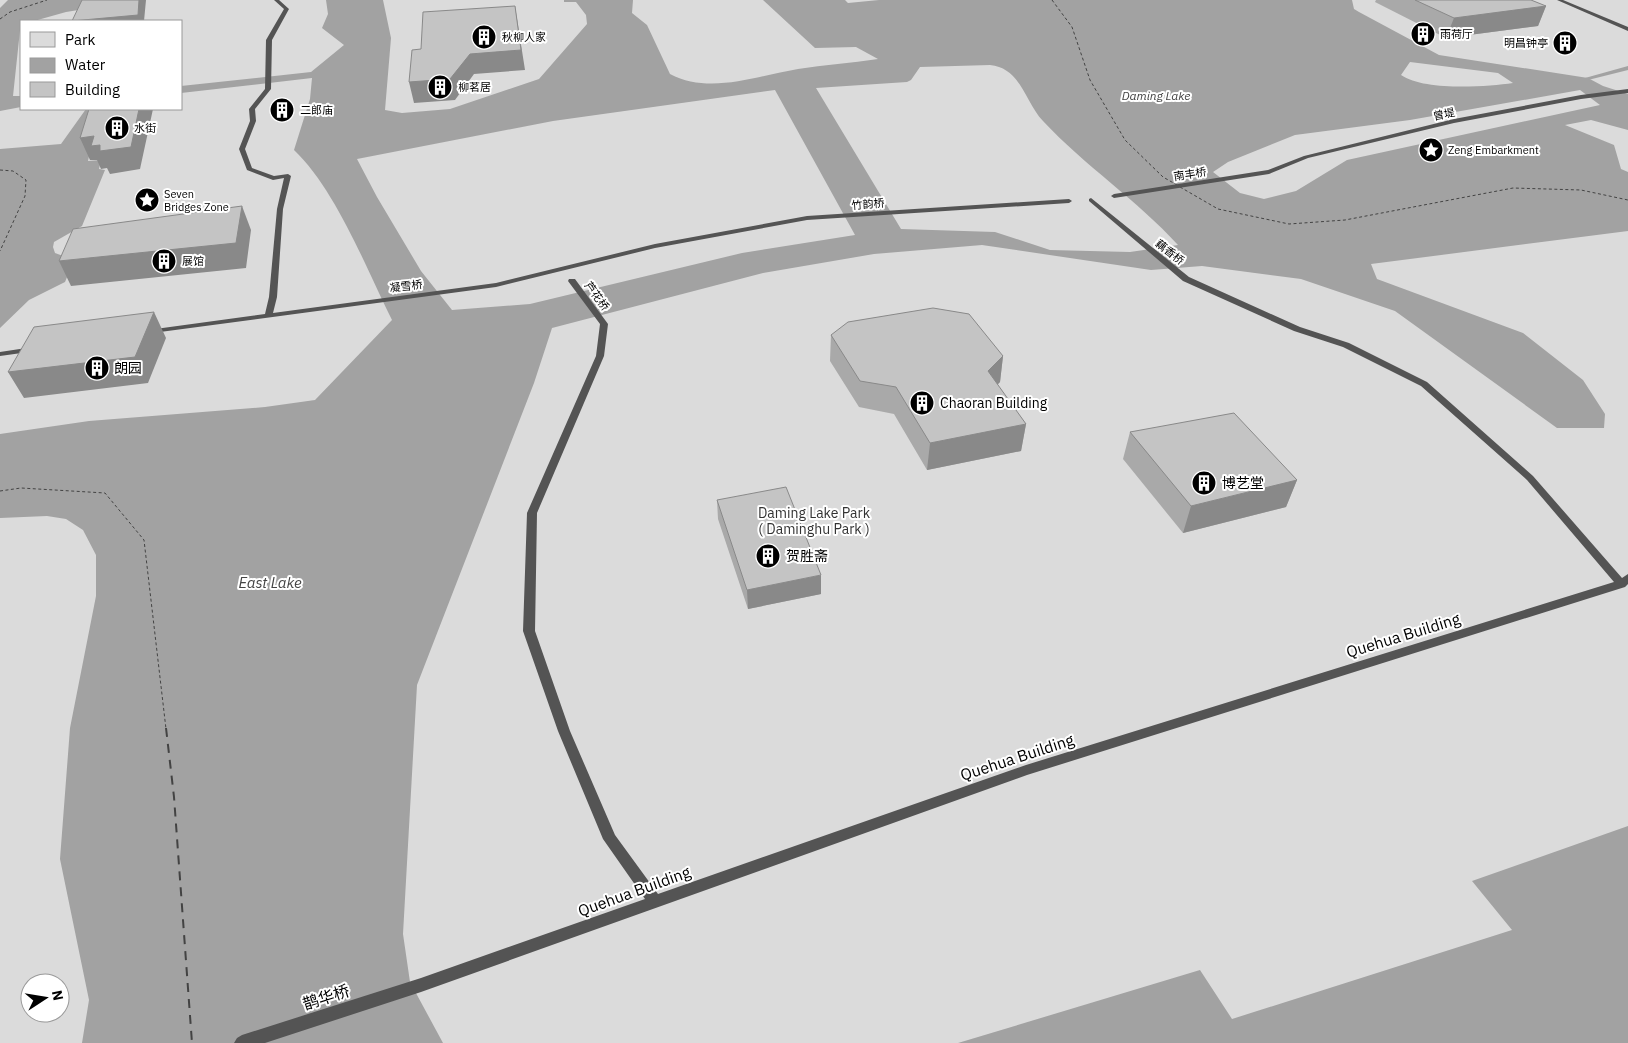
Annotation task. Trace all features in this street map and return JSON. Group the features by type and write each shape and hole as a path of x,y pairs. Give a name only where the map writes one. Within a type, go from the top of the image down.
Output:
{"lane":[{"path":"269,315 273,297 280,209 288,176 273,178 249,170 242,149 253,121 252,109 268,87 269,40 287,9 276,0"},
{"path":"1559,0 1628,29"},
{"name":"曾堤","path":"1268,172 1306,157 1347,146 1454,122 1581,97 1628,91"},
{"name":"南丰桥","path":"1114,196 1268,172"},
{"name":"藕香桥","path":"1091,200 1186,279 1297,329 1346,345 1424,384 1530,478 1624,581"},
{"name":"竹韵桥","path":"457,291 496,285 655,246 807,218 1069,201"},
{"name":"芦花桥","path":"572,281 604,324 600,356 532,513 529,631 564,731 610,839 655,901"},
{"name":"凝雪桥","path":"134,334 457,291"},
{"path":"0,354 41,348"},
{"name":"Quehua Building","path":"421,985 1026,770 1624,581"},
{"name":"鹊华桥","path":"242,1043 421,985"}],"green space":[{"name":"Daming Lake Park ( Daminghu Park )","path":"0,0 1628,0 1628,1043 0,1043"}],"water":[{"path":"8,0 140,0 66,12 38,20 20,20 13,96 20,96 20,107 0,111 0,8"},
{"path":"326,0 383,0 391,38 385,110 402,113 450,109 539,79 587,24 586,15 576,2 564,2 564,0 633,0 632,13 647,25 670,74 685,80 717,83 733,82 798,69 878,59 856,47 815,48 763,0 845,0 848,3 879,0 1352,0 1354,9 1439,55 1588,78 1603,86 1628,94 1628,130 1591,120 1565,125 1614,145 1621,169 1628,172 1628,231 1371,264 1377,279 1523,333 1583,380 1605,414 1604,428 1557,428 1395,311 1301,279 1202,266 1151,270 982,245 874,254 763,273 552,328 534,383 417,685 403,934 410,982 443,1043 82,1043 89,1000 60,859 70,728 96,596 96,555 83,530 66,519 47,516 0,518 0,434 89,421 265,407 315,400 392,320 337,208 309,167 294,150 310,99 312,78 182,93 182,86 311,72 344,45 322,28 328,14","holes":["1410,62 1498,73 1513,83 1487,86 1439,86 1424,84 1401,75","990,65 1000,67 1009,72 1016,79 1043,121 1076,153 1146,213 1178,245 1130,252 1050,250 995,232 901,229 816,88 907,82 911,80 920,67","775,90 855,235 742,253 530,304 452,310 421,271 357,159 553,121","1580,90 1600,105 1347,160 1296,191 1264,199 1240,193 1213,172 1228,162 1295,135 1410,120"]},
{"path":"85,110 99,110 88,161 101,160 99,169 105,170 82,226 54,242 53,247 55,253 74,260 65,282 29,300 0,328 0,149 61,144"},
{"path":"1628,826 1628,1043 958,1043 1200,970 1232,1019 1512,930 1472,881"}],"building":[{"path":"82,0 139,0 138,15 72,20"},
{"path":"1415,0 1531,0 1546,6 1454,18"},
{"path":"515,6 521,50 470,54 450,79 409,82 412,50 421,49 423,12"},
{"path":"89,110 139,110 131,147 100,151 100,145 91,146 94,136 80,138"},
{"path":"242,206 236,243 59,261 73,229"},
{"name":"Chaoran Building","path":"933,308 969,314 1003,356 988,371 1026,424 930,443 896,387 860,381 831,335 848,322"},
{"path":"154,312 135,357 8,372 34,327"},
{"path":"1234,413 1297,480 1191,506 1130,432"},
{"name":"贺胜斋","path":"786,487 821,575 747,590 717,500"}],"waterway":[{"path":"1588,78 1628,68"}],"ferry route":[{"path":"0,19 10,12 47,0"},
{"path":"1052,0 1072,27 1090,80 1125,140 1163,177 1177,185"},
{"path":"0,170 13,171 26,180 25,196 0,251"},
{"path":"1180,187 1218,209 1289,224 1345,220 1513,188 1581,190 1628,200"},
{"path":"0,491 21,488 105,493 144,540 166,729"},
{"path":"166,728 174,797 192,1043"}],"place":[{"name":"雨荷厅","path":"1423,34"},
{"name":"秋柳人家","path":"484,37"},
{"name":"明昌钟亭","path":"1565,43"},
{"name":"柳茗居","path":"440,87"},
{"name":"二郎庙","path":"282,110"},
{"name":"水街","path":"117,128"},
{"name":"Zeng Embarkment","path":"1431,150"},
{"name":"Seven Bridges Zone","path":"147,200"},
{"name":"展馆","path":"164,261"},
{"name":"朗园","path":"97,368"},
{"name":"Chaoran Building","path":"922,403"},
{"name":"博艺堂","path":"1204,483"},
{"name":"贺胜斋","path":"768,556"}],"water label":[{"name":"Daming Lake","path":"1156,95"},
{"name":"East Lake","path":"270,582"}]}
